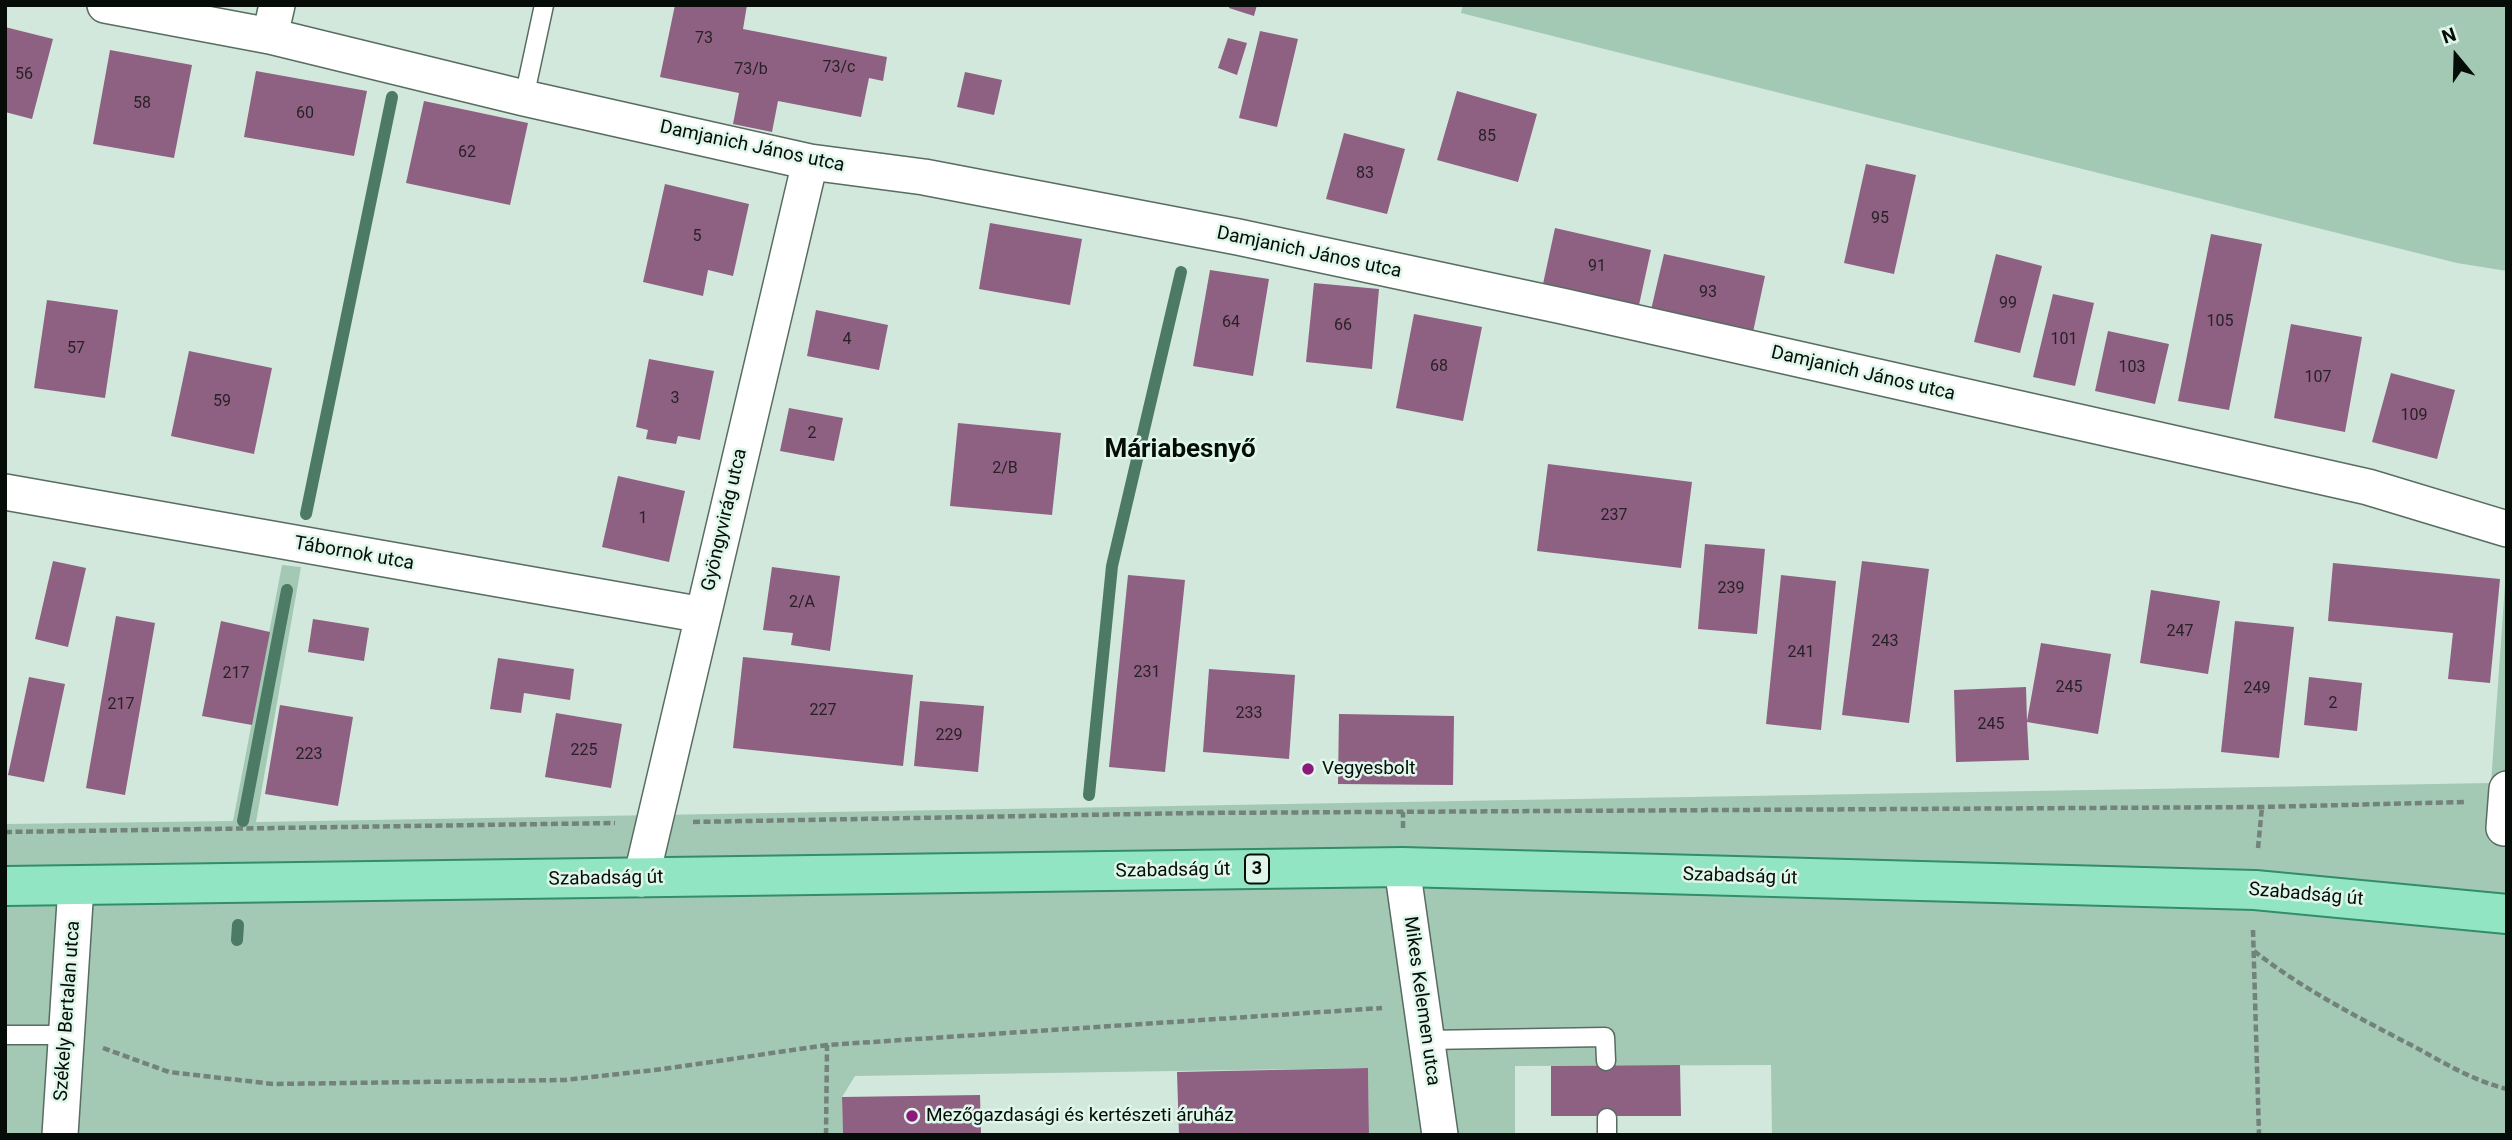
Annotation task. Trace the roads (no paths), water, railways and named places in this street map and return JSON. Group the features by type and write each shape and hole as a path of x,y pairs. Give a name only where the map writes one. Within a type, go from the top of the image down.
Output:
{"main road":[{"name":"Szabadság út","path":"5,887 1402,867 2255,890 2507,914"}],"street":[{"name":"Damjanich János utca","path":"104,5 274,21 524,98 810,162 923,177 1238,237 1548,303 2368,487 2507,529"},
{"name":"Gyöngyvirág utca","path":"641,878 810,162"},
{"name":"Tábornok utca","path":"5,492 703,615"},
{"name":"Mikes Kelemen utca","path":"1402,867 1440,1135"},
{"name":"Székely Bertalan utca","path":"60,1135 76,886"}],"lane":[{"path":"524,98 544,5"},
{"path":"5,1035 67,1035"},
{"path":"1426,1040 1605,1037 1606,1061"}],"waterway":[{"path":"306,514 392,97"},
{"path":"1089,795 1112,566 1181,272"},
{"path":"243,821 287,590"},
{"path":"237,940 238,925"}],"place":[{"name":"Vegyesbolt","path":"1308,769"},
{"name":"Mezőgazdasági és kertészeti áruház","path":"912,1116"}],"district":[{"name":"Máriabesnyő","path":"1180,450"}]}
